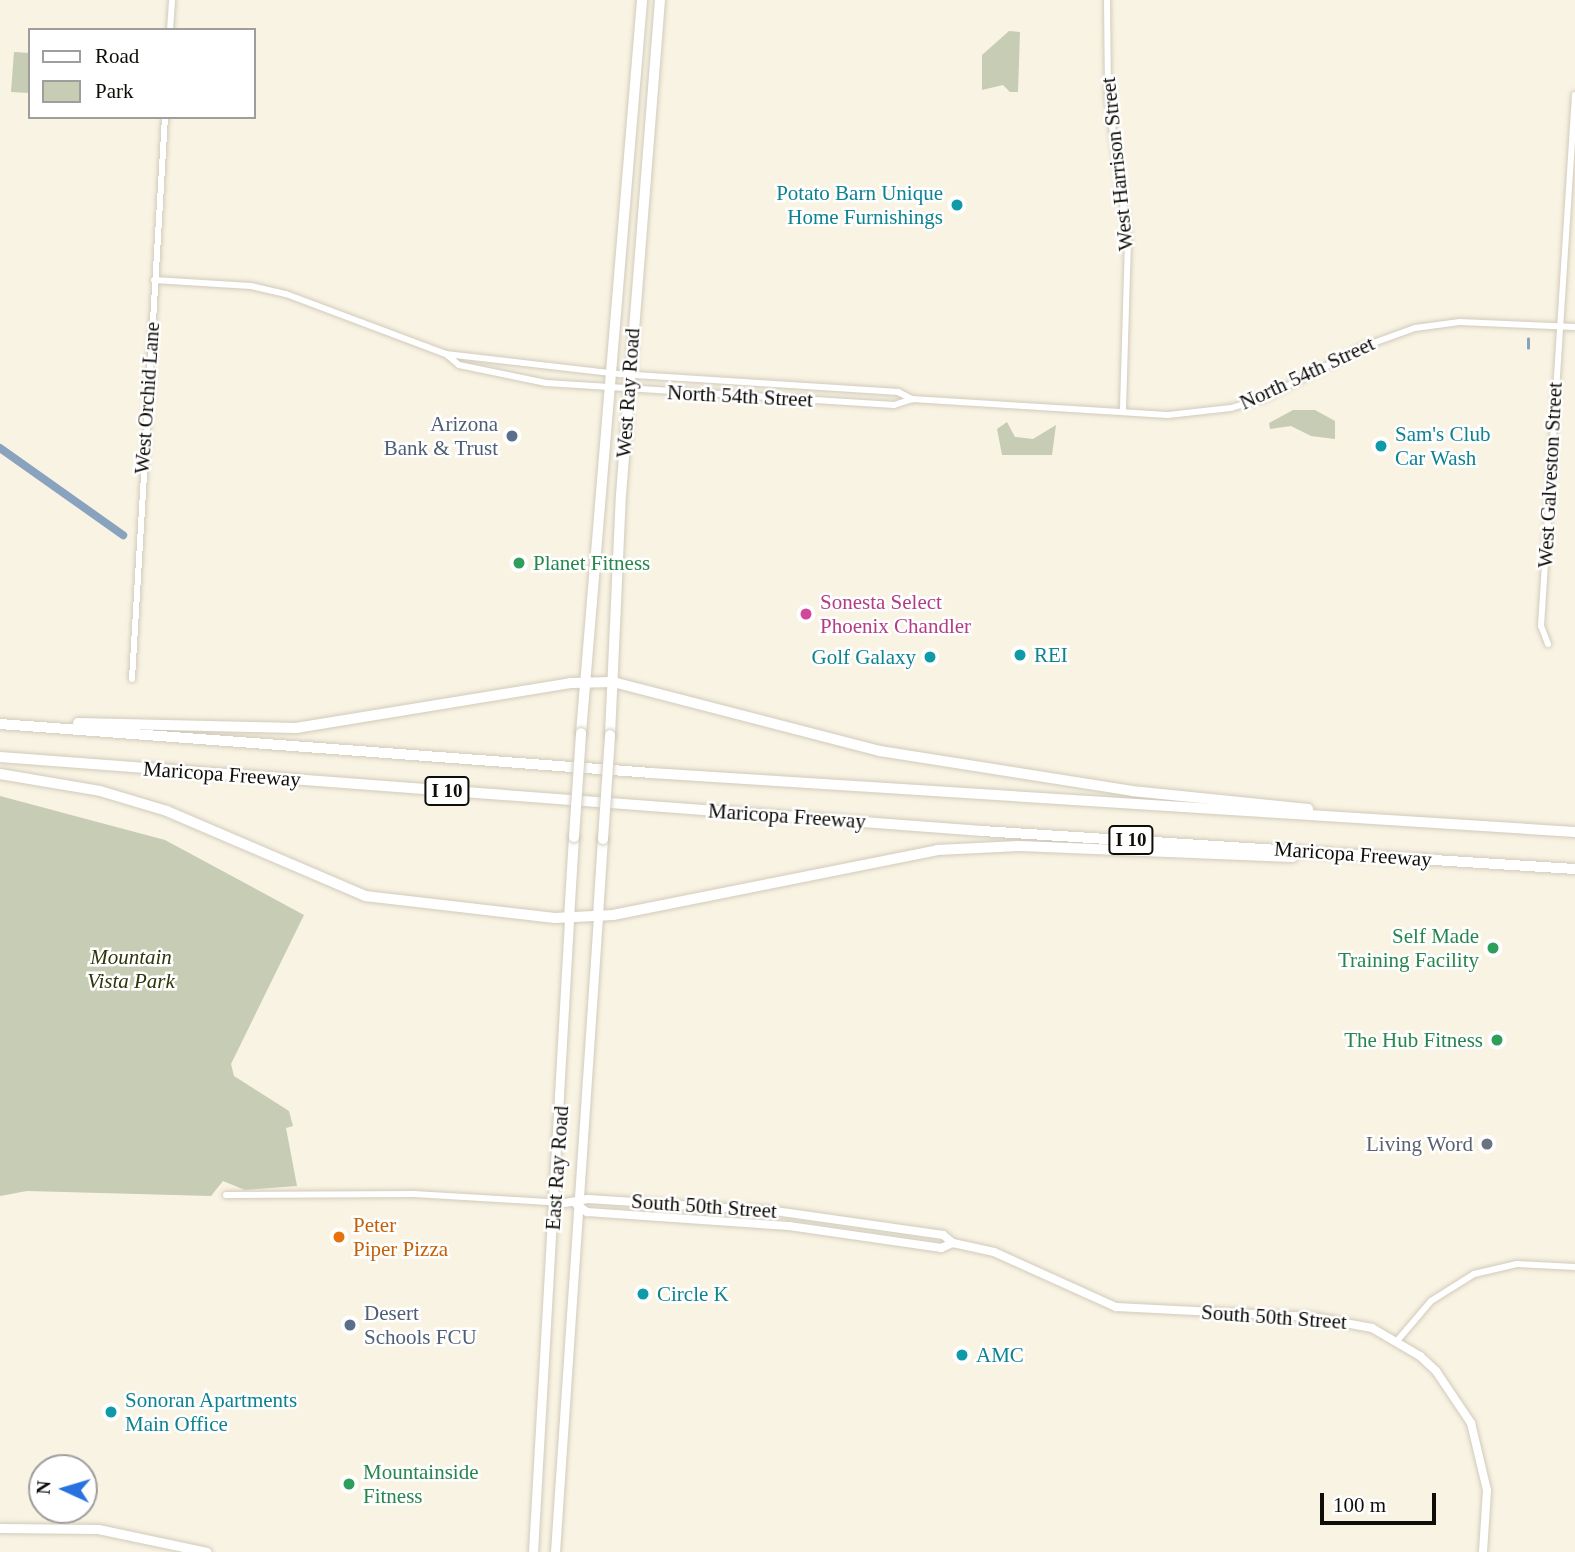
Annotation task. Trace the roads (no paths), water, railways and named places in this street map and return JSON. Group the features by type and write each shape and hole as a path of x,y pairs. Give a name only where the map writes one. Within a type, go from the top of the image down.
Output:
{"highway":[{"path":"0,724 306,727 584,682 613,682 880,751 1056,780 1258,800 1370,818"},
{"name":"Maricopa Freeway","path":"0,724 651,773 1575,832"},
{"name":"Maricopa Freeway","path":"0,757 982,831 1575,869"},
{"path":"0,774 100,791 167,811 365,897 569,919 598,916 937,850 1018,846 1255,858 1367,855"}],"main road":[{"name":"West Ray Road","path":"578,784 609,373 642,0"},
{"name":"West Ray Road","path":"607,787 630,374 660,0"},
{"name":"East Ray Road","path":"533,1552 578,784"},
{"name":"East Ray Road","path":"555,1552 576,1204 607,787"},
{"path":"0,1528 87,1528 207,1552"}],"street":[{"path":"170,28 172,0"},
{"name":"West Harrison Street","path":"1107,0 1108,97 1128,240 1123,412"},
{"name":"West Galveston Street","path":"1548,644 1541,626 1575,95"},
{"name":"West Orchid Lane","path":"132,679 164,119"},
{"name":"North 54th Street","path":"154,280 251,286 286,294 446,355 609,373 898,391 912,399"},
{"name":"North 54th Street","path":"446,355 459,365 500,376 629,390 894,405 912,399 1190,415 1231,408 1264,398 1365,346 1415,328 1460,322 1575,327"},
{"name":"South 50th Street","path":"226,1195 414,1194 576,1204 588,1199 789,1212 943,1235 953,1243 994,1252 1116,1307 1313,1317 1356,1323 1397,1342 1436,1371 1471,1423 1486,1490 1483,1552"},
{"name":"South 50th Street","path":"576,1204 587,1212 779,1225 941,1248 953,1243"},
{"path":"1397,1342 1430,1301 1474,1274 1517,1264 1575,1267"}],"waterway":[{"path":"1528,339 1528,348"},
{"path":"0,448 123,535"}],"place":[{"name":"Potato Barn Unique Home Furnishings","path":"957,205"},
{"name":"Arizona Bank & Trust","path":"512,436"},
{"name":"Sam's Club Car Wash","path":"1381,446"},
{"name":"Planet Fitness","path":"519,563"},
{"name":"Sonesta Select Phoenix Chandler","path":"806,614"},
{"name":"REI","path":"1020,655"},
{"name":"Golf Galaxy","path":"930,657"},
{"name":"Self Made Training Facility","path":"1493,948"},
{"name":"The Hub Fitness","path":"1497,1040"},
{"name":"Living Word","path":"1487,1144"},
{"name":"Peter Piper Pizza","path":"339,1237"},
{"name":"Circle K","path":"643,1294"},
{"name":"Desert Schools FCU","path":"350,1325"},
{"name":"AMC","path":"962,1355"},
{"name":"Sonoran Apartments Main Office","path":"111,1412"},
{"name":"Mountainside Fitness","path":"349,1484"}],"park label":[{"name":"Mountain Vista Park","path":"131,969"}]}
